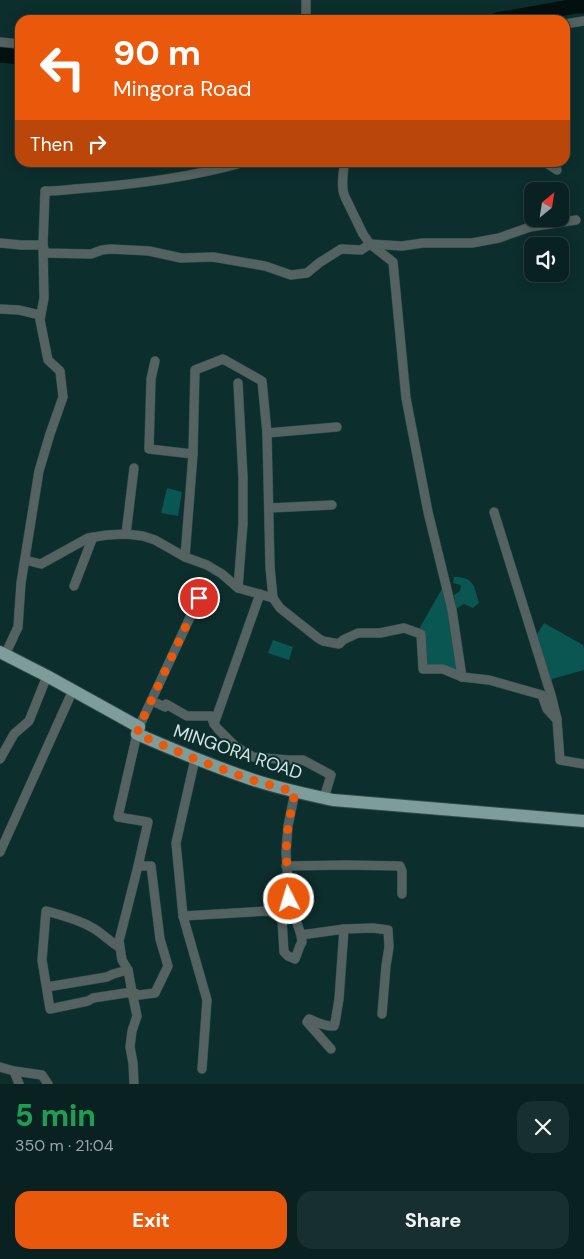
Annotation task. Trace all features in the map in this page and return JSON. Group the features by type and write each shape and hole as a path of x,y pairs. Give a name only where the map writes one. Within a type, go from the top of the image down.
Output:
{"main road":[{"name":"MINGORA ROAD","path":"2,653 73,690 138,731 195,759 249,779 333,800 584,821"}],"street":[{"path":"306,0 306,15"},
{"path":"570,23 584,21"},
{"path":"0,42 15,44"},
{"path":"2,653 18,627 21,583 39,471 63,397 60,371 48,360 40,320 44,298 45,191 112,186 185,177 229,167"},
{"path":"344,167 343,192 363,234 370,244 393,262 406,398 428,512 452,610 462,677"},
{"path":"552,167 557,170"},
{"path":"43,245 45,252 91,254 111,249 149,251 181,258 213,257 265,266 291,275 308,272 341,249 361,250 370,244 402,246 423,243 472,243 499,238 530,228 576,220"},
{"path":"0,243 43,245"},
{"path":"0,309 19,310 40,315"},
{"path":"185,557 193,454 195,370 223,358 262,381 267,433 272,598"},
{"path":"155,361 151,379 149,449 193,454"},
{"path":"238,383 243,477 243,523 238,588"},
{"path":"267,433 337,427"},
{"path":"126,534 134,468"},
{"path":"269,508 332,505"},
{"path":"494,512 551,695 557,720 560,760 584,764"},
{"path":"25,560 41,564 88,538 126,534 143,536 155,540 185,557 207,565 222,574 238,588 272,598 280,608 323,641 339,644 358,633 380,633 404,628 422,634 423,669 443,669 462,677 489,680 542,695 547,709 557,720"},
{"path":"74,586 93,537"},
{"path":"214,724 260,594"},
{"path":"134,1084 130,1047 132,1031 137,1016 128,970 122,960 119,941 148,822 118,817 138,731 199,598"},
{"path":"0,759 14,734 29,721 47,676"},
{"path":"0,852 73,690"},
{"path":"152,701 165,707 166,704 187,716 211,716 214,724 235,746 253,758 302,760 331,776 324,798"},
{"path":"195,759 176,843 183,916 207,1000 202,1069"},
{"path":"183,916 268,911 276,914 282,920 284,952 295,959 298,947 302,942 289,899 286,866 288,826 295,792"},
{"path":"119,948 92,927 46,911 42,960 50,1010 88,1001 93,998 132,992 140,995 155,993 168,966 160,939 151,866 138,866"},
{"path":"286,866 400,866 402,871 402,894"},
{"path":"301,935 344,928 388,930 389,947 382,1014"},
{"path":"331,1049 307,1022 309,1019 321,1024 334,1026 339,999 344,928"},
{"path":"47,987 107,977 128,970"},
{"path":"0,1067 42,1075 48,1084"},
{"path":"14,1071 19,1084"}],"shaded area":[{"path":"167,488 182,492 178,516 161,513"},
{"path":"454,577 461,577 472,584 479,603 473,608 464,604 456,609 454,595 460,591 461,585 453,583"},
{"path":"443,587 460,673 427,666 425,632 419,629"},
{"path":"544,623 583,645 584,670 552,679 550,683 535,638"},
{"path":"273,640 293,647 289,660 268,653"}],"waterway":[{"path":"525,15 584,6"},
{"path":"0,55 15,56"}],"route":[{"path":"199,598 137,734 195,759 249,779 295,792 288,826 286,852 289,899"}]}
